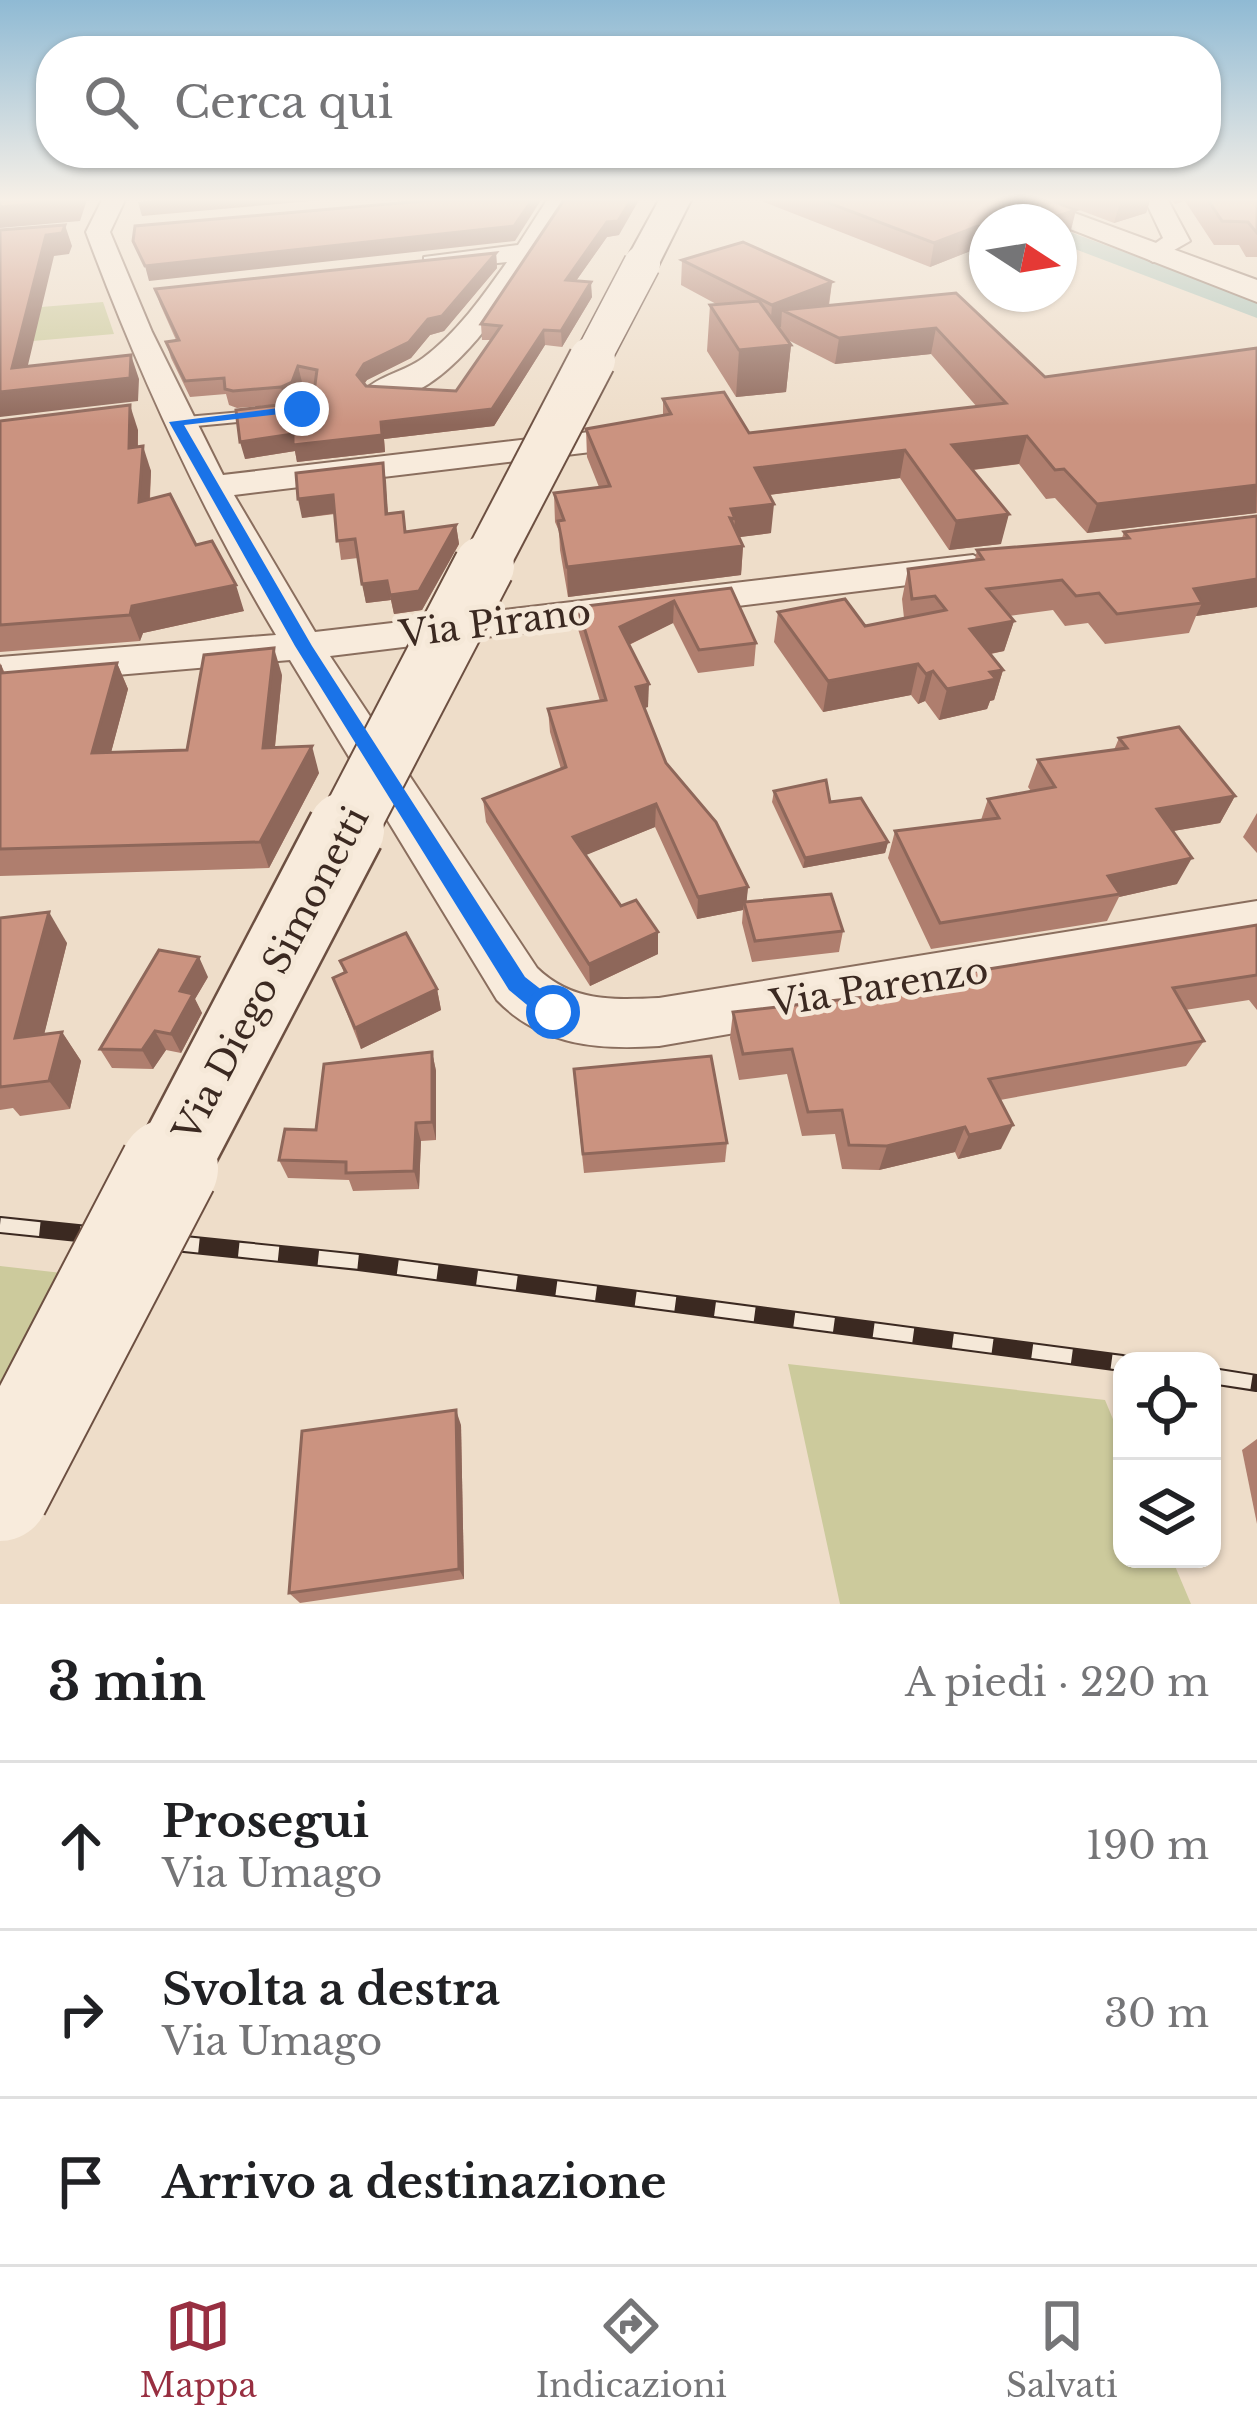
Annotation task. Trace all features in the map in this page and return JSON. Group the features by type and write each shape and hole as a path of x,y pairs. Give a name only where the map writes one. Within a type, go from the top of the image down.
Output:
{"main road":[{"name":"Via Diego Simonetti","path":"0,1492 636,275"}],"street":[{"path":"126,275 164,416 212,487 304,646"},
{"path":"380,392 401,387 437,366 507,275"},
{"path":"1216,275 1253,287"},
{"path":"212,487 640,436"},
{"name":"Via Pirano","path":"0,671 304,646 1003,562"},
{"name":"Via Parenzo","path":"304,646 517,984 538,1005 570,1019 596,1024 659,1022 1257,922"}],"lane":[{"path":"164,416 302,409 309,389"}],"shaded area":[{"path":"103,302 114,334 33,341 41,307"},
{"path":"0,1266 62,1273 0,1385"},
{"path":"788,1364 1105,1400 1113,1419 1113,1568 1176,1568 1191,1604 840,1604"}],"building":[{"path":"0,275 36,275 12,368 131,355 130,378 0,392"},
{"path":"289,275 477,275 442,316 428,319 409,342 364,364 357,375 366,386 456,391 501,326 481,324 514,275 570,275 566,280 591,282 561,331 544,330 492,409 381,422 382,435 293,445 293,434 240,442 236,410 287,404 314,392 317,370 298,366 292,382 281,387 233,391 225,389 224,378 185,381 166,342 179,340 155,289"},
{"path":"712,275 816,275 832,282 772,305"},
{"path":"956,293 969,305 969,312 976,312 1045,377 1257,348 1257,485 1097,504 1064,469 1055,470 1027,436 952,445 1009,514 956,521 905,450 755,468 774,504 731,509 735,519 730,518 743,546 567,567 558,521 564,520 554,493 610,486 586,429 671,414 663,399 724,392 749,433 1006,403 936,328 839,338 782,310"},
{"path":"759,301 791,345 739,350 710,305"},
{"path":"130,405 129,448 143,446 139,502 170,494 196,545 212,541 236,585 132,606 130,615 0,625 0,421"},
{"path":"383,463 386,514 403,512 405,532 456,525 419,591 390,595 387,581 362,584 355,539 337,541 333,495 298,499 296,473"},
{"path":"1257,516 1257,579 1194,589 1202,603 1117,614 1099,593 1076,596 1062,580 987,589 1014,621 970,629 1003,670 990,672 996,679 947,689 933,671 926,674 918,664 828,681 778,612 845,599 865,626 946,610 935,596 912,599 908,569 983,559 977,550 1129,538 1124,532"},
{"path":"731,588 756,643 699,650 674,601 620,627 649,684 636,687 666,763 716,822 748,887 698,897 656,804 573,837 621,906 636,900 658,932 589,964 483,799 566,767 548,709 606,700 578,607"},
{"path":"274,648 263,748 312,746 260,842 0,849 0,665 2,673 117,663 92,753 187,750 204,655"},
{"path":"1179,727 1235,796 1157,809 1192,858 1108,876 1120,894 940,923 895,831 999,818 988,799 1055,787 1038,760 1127,748 1119,738"},
{"path":"826,780 830,802 861,798 888,842 805,858 774,791"},
{"path":"831,894 843,931 755,941 744,902"},
{"path":"49,912 15,1038 62,1032 49,1081 0,1087 0,918"},
{"path":"1257,925 1257,975 1173,988 1204,1041 989,1079 1013,1125 969,1135 965,1127 887,1146 849,1145 842,1110 808,1112 792,1049 743,1054 733,1012 925,990 923,985 966,977 964,973"},
{"path":"406,933 437,989 355,1028 333,978 346,972 340,961"},
{"path":"159,950 199,957 180,991 193,994 171,1034 155,1031 142,1050 100,1049"},
{"path":"432,1052 432,1122 416,1123 414,1171 346,1173 346,1162 279,1160 285,1129 316,1130 324,1064"},
{"path":"711,1056 727,1143 583,1154 574,1069"},
{"path":"456,1410 459,1569 289,1593 302,1431"}],"waterway":[{"path":"1164,275 1257,310"}],"railway":[{"path":"0,1225 359,1262 1113,1362"},
{"path":"1221,1377 1257,1383"}],"route":[{"path":"302,409 175,422 304,646 517,984 538,1005 553,1012"}]}
